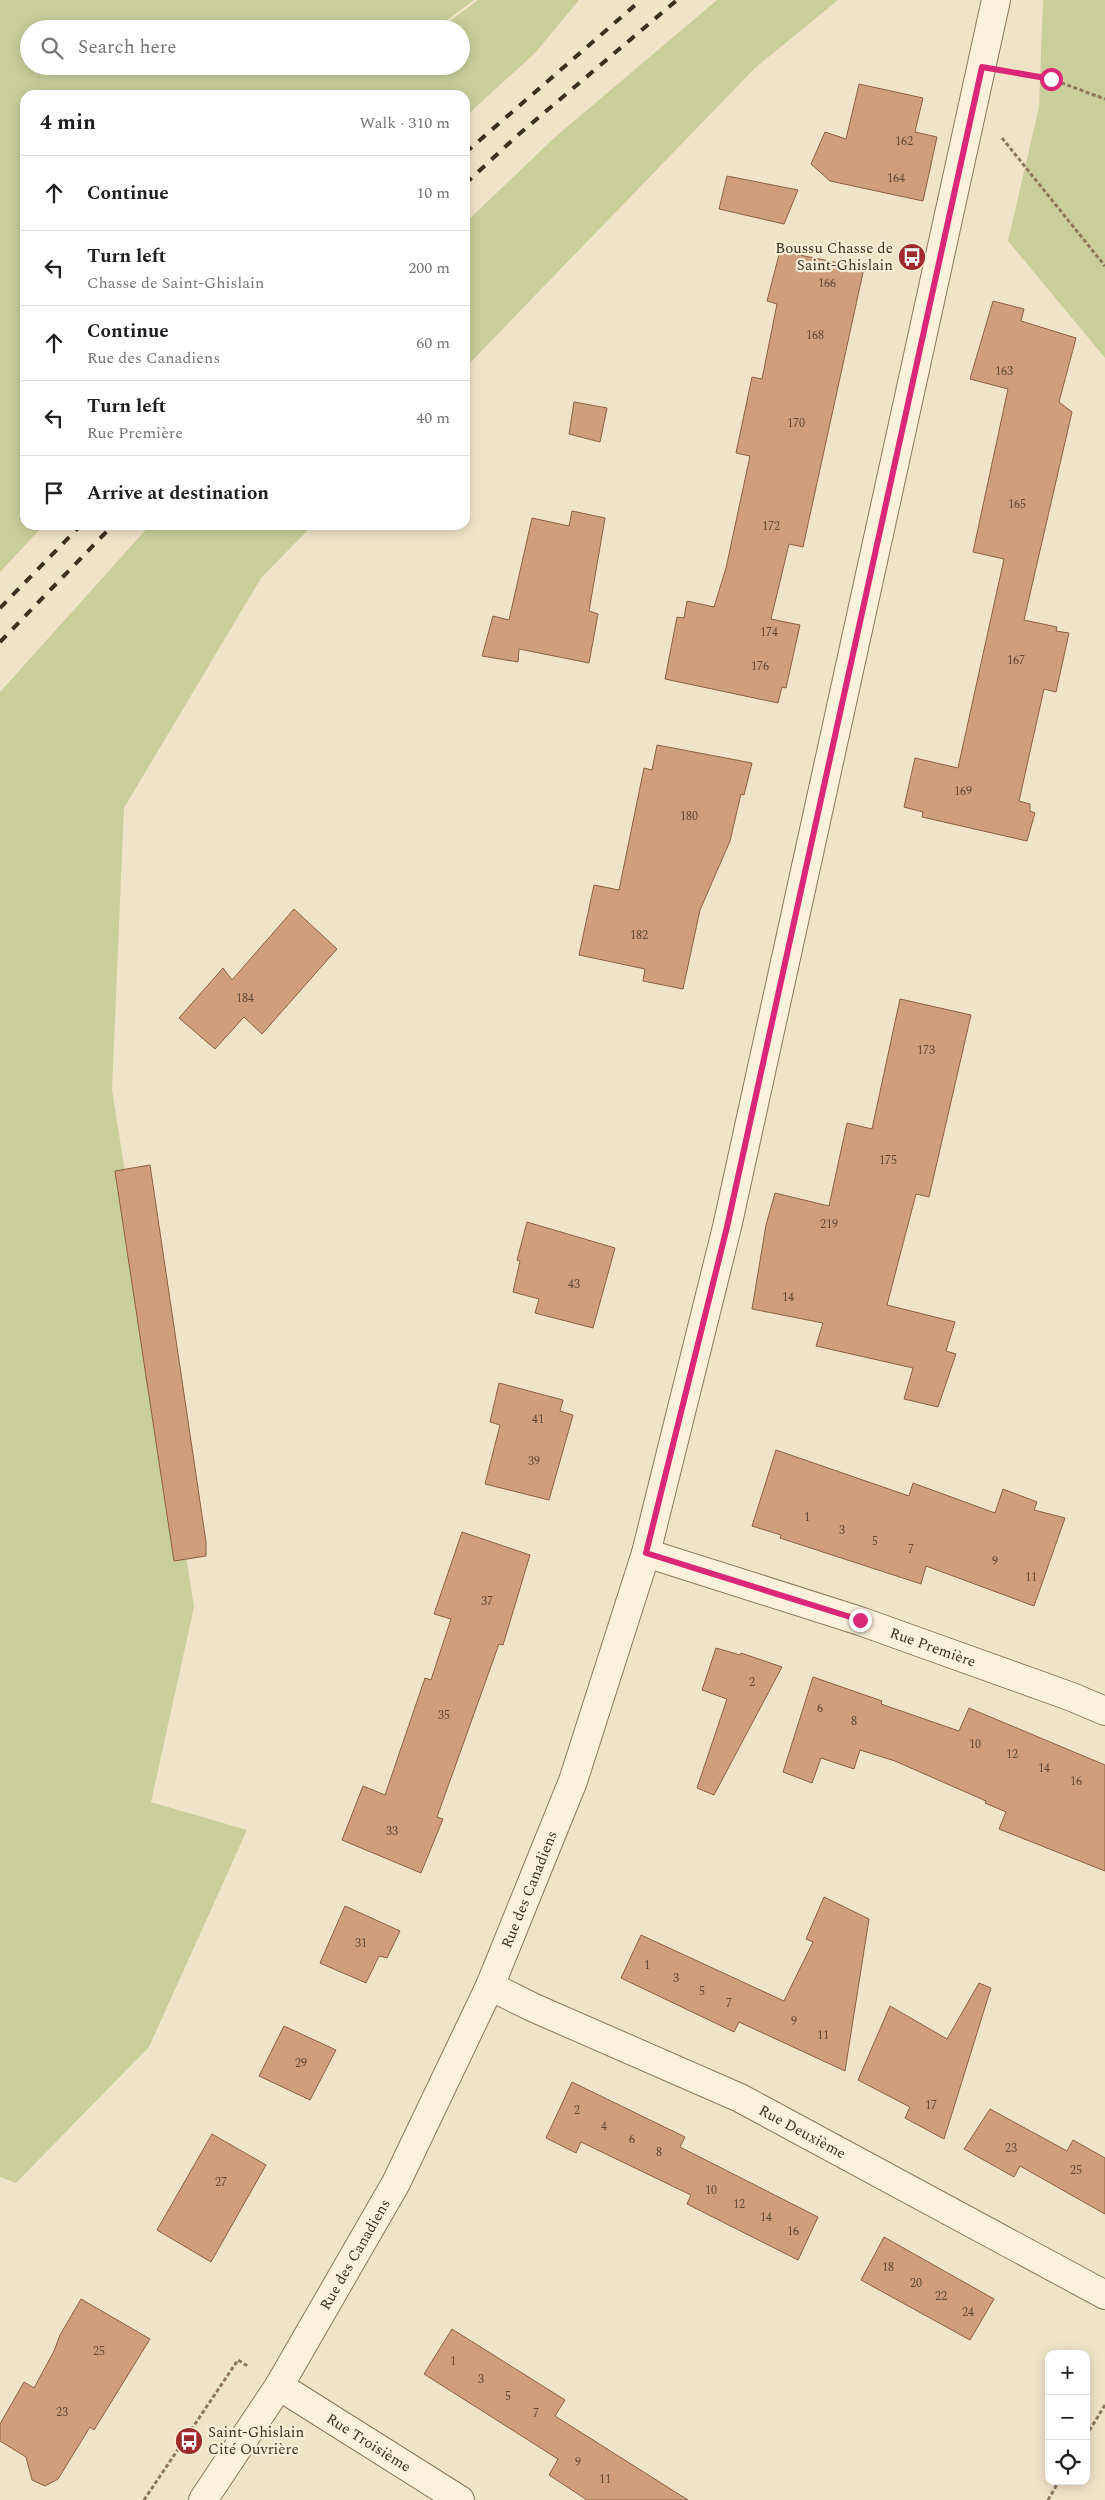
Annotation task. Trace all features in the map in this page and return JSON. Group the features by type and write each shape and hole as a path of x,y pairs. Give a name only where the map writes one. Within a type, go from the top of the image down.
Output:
{"street":[{"name":"Rue des Canadiens","path":"203,2500 279,2386 396,2183 490,1986 573,1781 646,1553 727,1227 996,0"},
{"name":"Rue Première","path":"646,1553 860,1620 1072,1697 1105,1711"},
{"name":"Rue Deuxième","path":"490,1986 532,2007 740,2098 1105,2295"},
{"name":"Rue Troisième","path":"279,2386 460,2500"}],"path":[{"path":"982,67 1051,79 1105,99"},
{"path":"972,113 1001,137 1105,266"},
{"path":"144,2500 238,2360"},
{"path":"1090,2429 1105,2405"},
{"path":"1048,2500 1057,2485"}],"green space":[{"path":"0,0 474,0 447,20 20,20 20,75 470,75 470,20 451,20 478,0 579,0 535,53 470,112 470,90 20,90 20,530 39,530 0,572"},
{"path":"717,0 838,0 755,68 470,363 470,218 554,138"},
{"path":"1043,0 1105,0 1105,358 1008,241 1039,107"},
{"path":"146,530 308,530 261,578 124,808 112,1090 194,1607 151,1802 247,1830 149,2047 16,2183 0,2177 0,692"}],"building":[{"path":"859,84 923,98 915,132 937,137 923,201 830,181 811,164 825,132 846,139"},
{"path":"727,176 798,190 784,224 719,209"},
{"path":"780,251 864,268 803,547 789,544 771,619 800,625 786,688 782,687 778,703 665,679 677,617 684,618 687,601 714,607 726,568 750,456 736,453 752,377 762,379 777,304 767,301"},
{"path":"993,301 1024,309 1021,321 1076,338 1059,402 1072,412 1024,620 1057,627 1056,631 1069,633 1056,692 1044,689 1019,801 1030,804 1030,811 1035,813 1027,841 922,817 923,812 904,807 915,758 958,768 1004,559 973,552 1008,389 970,379"},
{"path":"574,402 607,408 600,442 569,434"},
{"path":"572,511 605,518 589,611 598,614 589,663 519,649 518,662 482,656 493,616 509,620 532,518 569,526"},
{"path":"657,745 752,763 744,795 741,794 730,841 700,910 683,989 643,981 645,969 579,955 594,885 619,890 644,768 652,770"},
{"path":"294,909 337,949 262,1034 244,1017 215,1049 179,1018 223,968 232,980"},
{"path":"900,999 971,1015 929,1197 916,1194 887,1305 955,1322 946,1351 956,1354 938,1407 904,1399 913,1368 816,1346 823,1323 752,1309 766,1225 775,1193 829,1206 847,1123 872,1129"},
{"path":"150,1165 206,1542 206,1556 174,1561 115,1171"},
{"path":"527,1222 615,1248 593,1328 535,1313 539,1299 513,1292 520,1261 517,1260"},
{"path":"499,1383 563,1400 560,1411 573,1415 549,1500 485,1484 500,1425 490,1422"},
{"path":"776,1450 909,1496 913,1483 995,1513 1003,1489 1037,1502 1034,1510 1065,1518 1034,1606 926,1566 921,1584 780,1538 781,1535 752,1526"},
{"path":"462,1532 530,1555 503,1645 499,1644 437,1817 443,1819 421,1873 342,1840 363,1786 385,1795 425,1678 431,1680 451,1619 434,1614"},
{"path":"716,1648 740,1655 741,1653 782,1667 714,1795 697,1788 727,1699 702,1690"},
{"path":"813,1677 882,1701 881,1704 959,1731 969,1708 1105,1765 1105,1871 999,1829 1006,1812 985,1803 986,1801 895,1761 860,1750 854,1769 821,1758 812,1783 783,1772"},
{"path":"824,1897 869,1919 845,2071 739,2022 734,2032 621,1978 641,1935 784,2001 813,1942 806,1939"},
{"path":"345,1906 400,1931 387,1958 379,1956 366,1983 320,1963"},
{"path":"979,1983 991,1988 944,2139 905,2118 910,2107 858,2080 890,2006 947,2039"},
{"path":"284,2026 336,2050 310,2100 259,2076"},
{"path":"572,2082 685,2137 680,2147 818,2217 798,2260 687,2204 691,2195 581,2142 576,2153 546,2138"},
{"path":"990,2109 1067,2151 1073,2140 1105,2158 1105,2214 1020,2166 1014,2177 964,2149"},
{"path":"212,2134 266,2165 211,2262 157,2230"},
{"path":"884,2237 994,2299 970,2340 861,2280"},
{"path":"81,2299 150,2339 94,2430 90,2427 58,2479 45,2486 32,2480 26,2457 0,2441 0,2424 24,2382 34,2388 54,2351 60,2335"},
{"path":"452,2329 565,2400 555,2416 688,2500 587,2500 549,2475 558,2459 424,2374"}],"railway":[{"path":"470,149 641,0"},
{"path":"470,179 518,135 677,0"},
{"path":"0,608 76,530"},
{"path":"0,642 108,530"}],"place":[{"name":"Boussu Chasse de Saint-Ghislain","path":"912,257"},
{"name":"Saint-Ghislain Cité Ouvrière","path":"189,2441"}],"route":[{"path":"860,1620 646,1553 727,1227 982,67 1051,79"}]}
